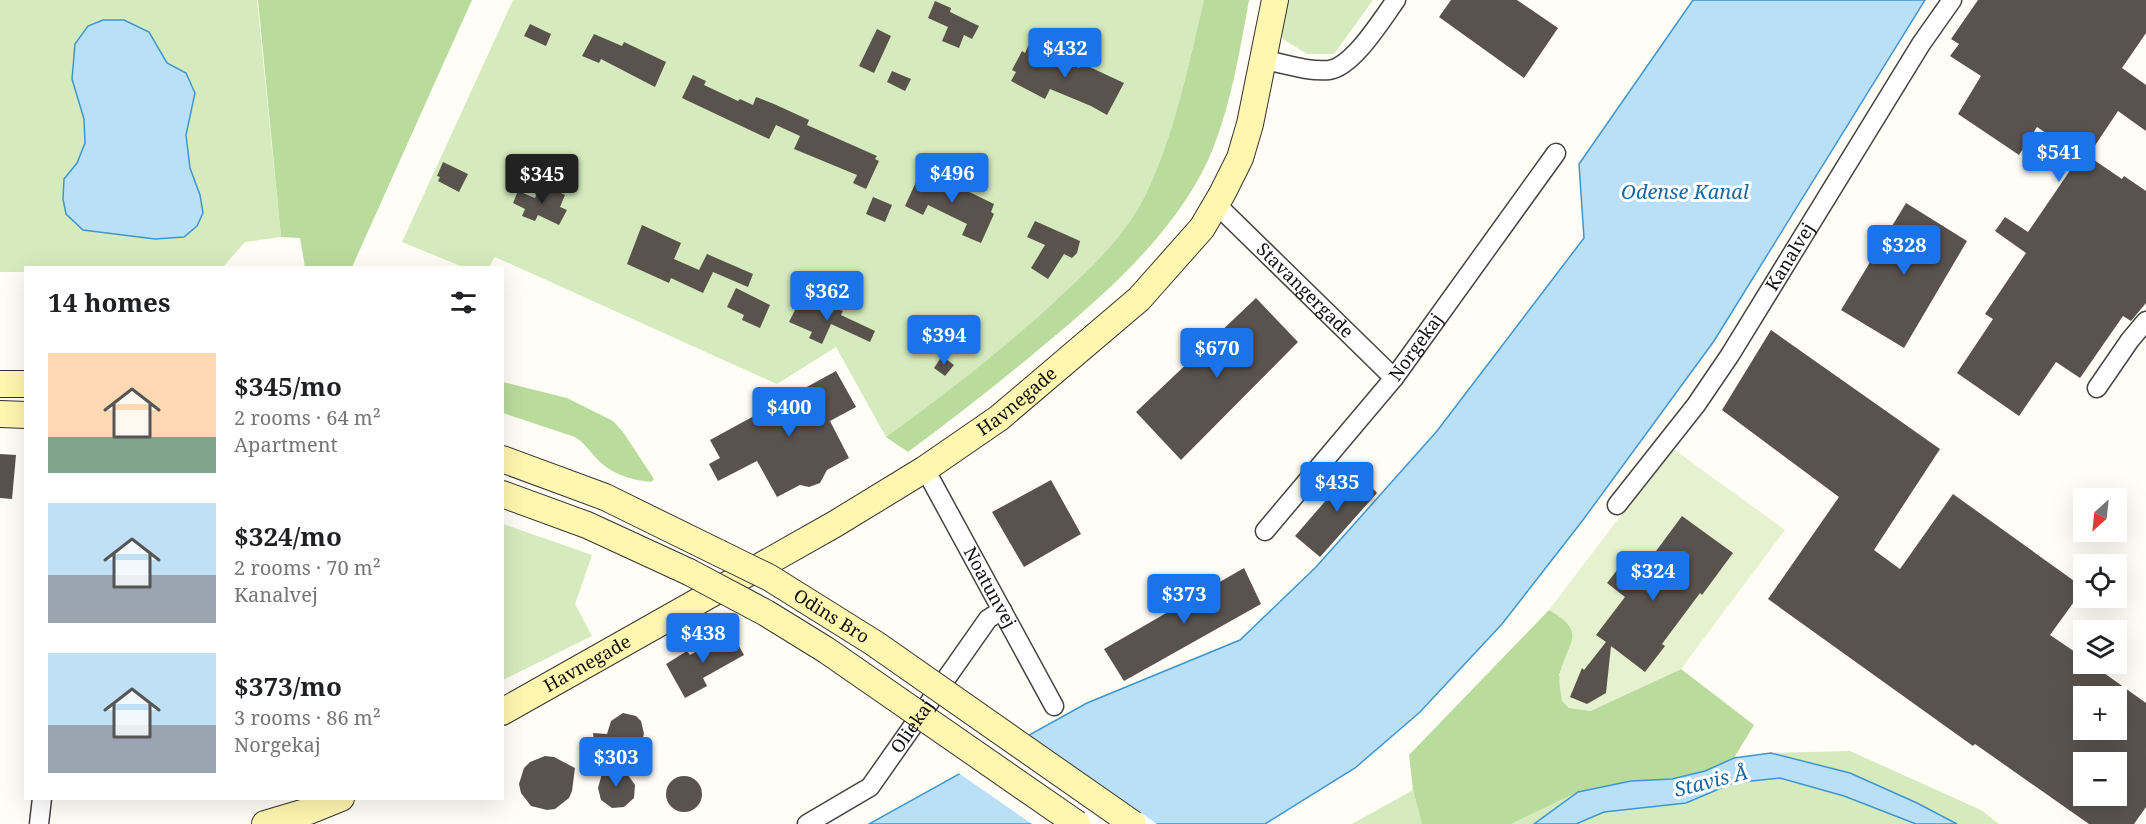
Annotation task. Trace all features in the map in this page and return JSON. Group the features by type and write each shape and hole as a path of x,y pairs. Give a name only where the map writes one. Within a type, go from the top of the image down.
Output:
{"main road":[{"name":"Havnegade","path":"504,711 835,525 925,470 999,418 1139,299 1202,228 1240,158 1250,124 1275,0"},
{"path":"0,414 24,415"},
{"name":"Odins Bro","path":"504,460 605,497 770,578 874,643 1133,824"},
{"name":"Odins Bro","path":"504,495 587,525 689,572 766,613 826,650 1077,824"},
{"path":"265,824 313,817 337,800"}],"street":[{"path":"1264,60 1331,70 1349,60 1396,0"},
{"name":"Kanalvej","path":"1617,505 1696,405 1730,355 1921,44 1952,0"},
{"name":"Norgekaj","path":"1265,531 1394,378 1556,153"},
{"name":"Stavangergade","path":"1216,204 1394,378"},
{"path":"2097,388 2146,321"},
{"name":"Noatunvej","path":"925,470 1054,706"},
{"name":"Oliekaj","path":"807,824 870,787 988,619 1002,609"},
{"path":"39,824 42,800"}],"green space":[{"path":"0,0 257,0 281,237 245,242 224,266 24,266 24,272 0,272"},
{"path":"258,0 472,0 352,266 305,266 300,238 281,237"},
{"path":"513,0 1204,0 1173,124 1145,196 1131,221 1094,264 1029,325 959,383 886,437 836,347 777,384 495,257 490,266 461,266 402,242"},
{"path":"1204,0 1249,0 1226,110 1214,146 1183,203 1163,230 1118,280 1068,325 977,400 908,452 886,437 1004,347 1091,266 1130,222 1145,196 1173,124"},
{"path":"1285,0 1373,0 1334,54 1307,54 1283,39 1280,26"},
{"path":"504,382 567,398 613,421 623,432 654,479 651,482 620,475 601,463 575,437 504,413"},
{"path":"1672,448 1785,530 1681,669 1590,711 1569,708 1562,701 1559,680 1563,662 1571,644 1572,631 1569,624 1549,610"},
{"path":"504,524 592,555 575,604 592,636 504,680"},
{"path":"1549,610 1561,617 1572,631 1571,646 1559,675 1590,711 1681,669 1754,725 1734,758 1705,771 1672,779 1631,781 1578,792 1511,824 1422,824 1413,790 1409,755"},
{"path":"1850,751 1981,810 1999,824 1511,824 1578,792 1705,771 1734,758 1771,753"},
{"path":"1413,790 1422,824 1352,824"}],"water":[{"name":"Odense Kanal","path":"1693,0 1925,0 1714,341 1583,520 1502,624 1420,712 1355,768 1265,824 869,824 1087,703 1240,640 1316,567 1437,431 1584,238 1579,164"},
{"path":"103,20 124,20 149,32 167,63 186,73 195,93 186,135 190,168 200,195 203,213 197,226 184,237 155,239 83,230 66,214 63,199 64,179 77,163 85,143 84,119 72,79 75,44 88,26"},
{"name":"Stavis Å","path":"1771,753 1850,773 1957,824 1916,824 1844,796 1780,778 1733,783 1686,803 1604,812 1576,824 1534,824 1578,792 1631,781 1672,779 1705,771 1734,758"}],"pier":[{"path":"1027,733 1157,824 1032,824 957,772"}],"building":[{"path":"1451,0 1517,0 1558,28 1524,78 1439,17"},
{"path":"1978,0 2146,0 2146,33 2122,68 2146,85 2146,131 2118,111 2088,156 2122,179 2124,176 2146,191 2146,303 2131,321 2123,316 2080,378 2056,362 2019,416 1957,373 1993,319 1985,314 2026,253 1995,231 2005,217 2028,232 2071,169 2067,167 2076,153 2037,127 2019,155 1958,114 1981,76 1950,56 1959,44 1951,39"},
{"path":"935,1 951,8 950,12 979,26 972,39 964,35 959,48 942,41 948,27 928,18"},
{"path":"530,24 551,34 546,46 524,36"},
{"path":"877,29 891,36 874,73 859,66"},
{"path":"594,34 622,46 624,42 666,62 655,87 601,59 599,63 582,56"},
{"path":"1031,40 1043,46 1041,49 1079,68 1081,63 1124,83 1107,115 1050,89 1045,99 1011,81 1016,72 1012,70 1022,51 1025,53"},
{"path":"892,71 911,79 905,91 887,82"},
{"path":"693,75 706,81 704,85 738,101 740,99 753,105 756,97 774,104 809,120 807,125 877,156 875,159 879,161 866,189 853,183 857,175 794,149 800,136 776,125 769,139 682,98"},
{"path":"443,162 468,174 459,192 438,181 440,177 437,176"},
{"path":"922,169 994,204 991,212 994,214 981,243 962,235 967,224 928,205 923,215 905,206"},
{"path":"541,184 565,195 560,207 567,210 559,225 538,215 535,221 522,216 525,209 513,203 518,191 535,198"},
{"path":"873,197 892,205 885,222 866,214"},
{"path":"1906,203 1967,241 1904,348 1841,310"},
{"path":"1035,221 1080,241 1077,253 1072,258 1064,254 1048,279 1031,268 1045,245 1027,237"},
{"path":"642,225 681,243 674,259 699,270 707,254 753,274 748,287 713,272 703,293 671,278 669,283 627,264"},
{"path":"736,288 770,305 760,328 742,320 744,315 727,307"},
{"path":"1256,298 1298,342 1181,460 1136,412"},
{"path":"800,300 822,310 825,304 843,311 841,315 875,331 870,342 831,324 822,344 809,338 812,332 789,322"},
{"path":"1771,330 1940,449 1874,550 1900,569 1953,494 2073,580 2073,603 2050,635 2073,651 2073,674 2105,674 2122,686 2073,686 2073,740 2127,740 2127,689 2146,703 2146,807 2134,824 2089,824 1975,744 1973,746 1768,599 1839,497 1722,410"},
{"path":"942,356 954,365 945,376 934,368"},
{"path":"836,371 856,407 830,421 849,458 827,470 820,483 809,487 800,485 777,497 757,461 718,481 709,464 720,458 710,440"},
{"path":"0,454 16,455 12,499 0,498"},
{"path":"1354,468 1377,493 1320,557 1295,536"},
{"path":"1051,480 1081,534 1024,567 992,512"},
{"path":"1682,516 1733,553 1662,644 1665,646 1645,672 1611,646 1606,693 1587,704 1570,697 1582,668 1584,670 1606,642 1596,635 1625,597 1607,583 1632,551 1648,562"},
{"path":"1244,568 1261,604 1124,681 1104,649"},
{"path":"731,632 744,655 703,678 707,686 685,698 666,664 687,651 690,655"},
{"path":"623,713 636,716 641,721 644,734 642,740 630,748 595,749 593,733 607,734 611,721"},
{"path":"545,756 554,757 575,768 569,798 555,809 547,810 531,806 521,793 519,784 524,768 530,762"},
{"path":"605,763 628,775 635,785 634,798 624,807 612,808 601,800 598,788"},
{"path":"684,776 697,781 702,794 697,807 684,812 671,807 666,794 671,781"}]}
